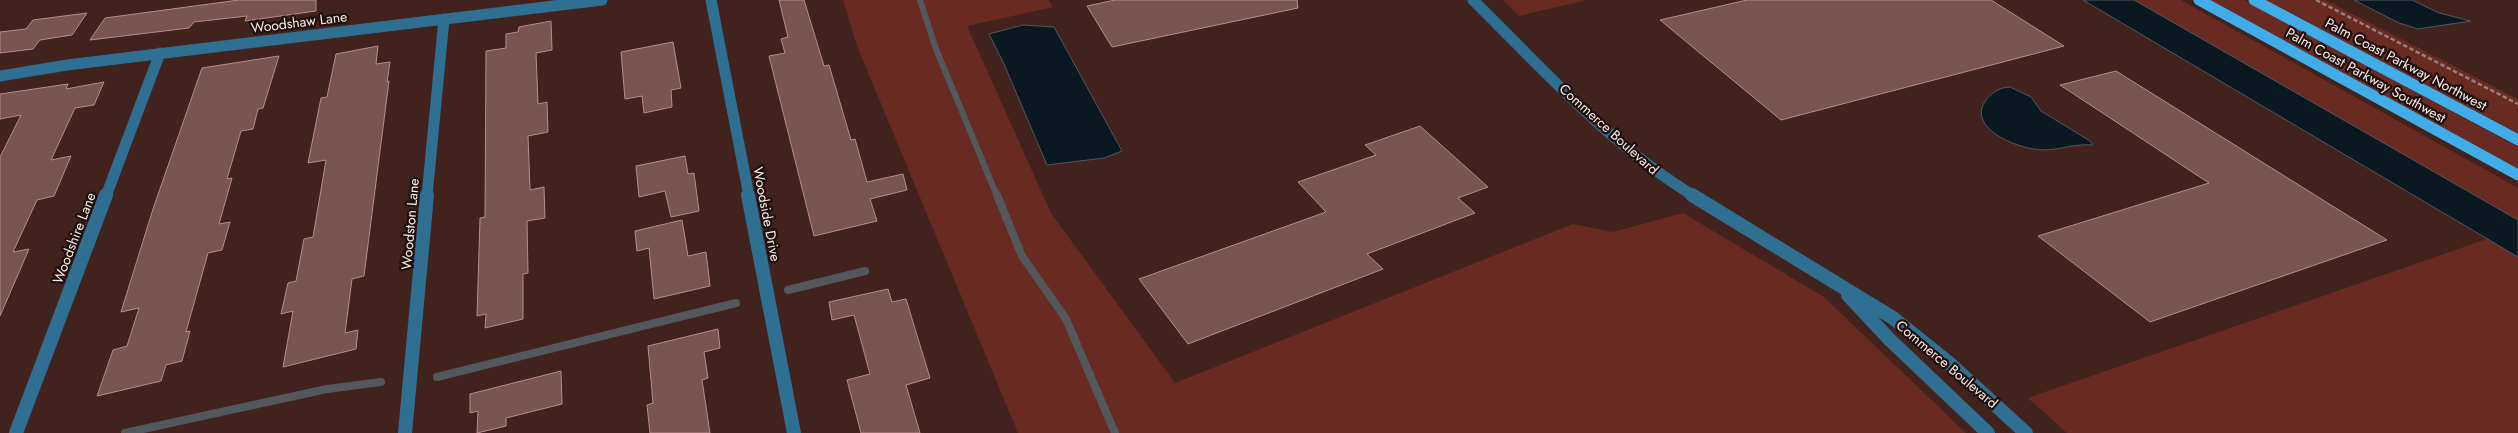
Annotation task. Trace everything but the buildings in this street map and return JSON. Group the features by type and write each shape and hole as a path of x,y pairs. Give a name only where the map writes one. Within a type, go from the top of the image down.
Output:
{"main road":[{"name":"Palm Coast Parkway Southwest","path":"2199,0 2518,175"},
{"name":"Palm Coast Parkway Northwest","path":"2254,0 2518,140"}],"street":[{"name":"Woodshaw Lane","path":"0,76 47,67 602,0"},
{"name":"Woodside Drive","path":"711,0 794,433"},
{"name":"Commerce Boulevard","path":"1473,0 1645,164 1893,318 1918,336 2026,433"},
{"name":"Woodston Lane","path":"405,433 444,19"},
{"name":"Woodshire Lane","path":"16,433 160,53"},
{"name":"Commerce Boulevard","path":"1837,284 1889,339 1988,433"}],"path":[{"path":"2316,0 2518,104"}],"shaded area":[{"path":"843,0 1048,0 1053,7 967,26 1051,213 1175,383 1573,224 1613,232 1683,213 1824,297 1966,433 1018,433 857,46"},
{"path":"1503,0 1587,0 1519,16"},
{"path":"2134,0 2181,0 2518,188 2518,220"},
{"path":"2209,0 2244,0 2518,147 2518,169"},
{"path":"2265,0 2325,0 2518,99 2518,134"},
{"path":"2487,239 2518,257 2518,433 2067,433 2028,398"}],"water":[{"path":"2083,0 2134,0 2518,220 2518,257"},
{"path":"2354,0 2412,0 2439,13 2471,21 2418,29 2399,23"},
{"path":"1023,25 1054,27 1122,151 1104,158 1047,165 1004,64 989,34"},
{"path":"2010,87 2031,97 2041,111 2090,141 2093,145 2050,150 2032,149 1996,135 1985,124 1981,111 1991,94 1997,90"}],"waterway":[{"path":"920,0 936,49 997,196"},
{"path":"997,195 1022,256 1066,319 1115,433"},
{"path":"788,290 865,271"},
{"path":"437,377 736,303"},
{"path":"125,433 327,389 381,382"}]}
